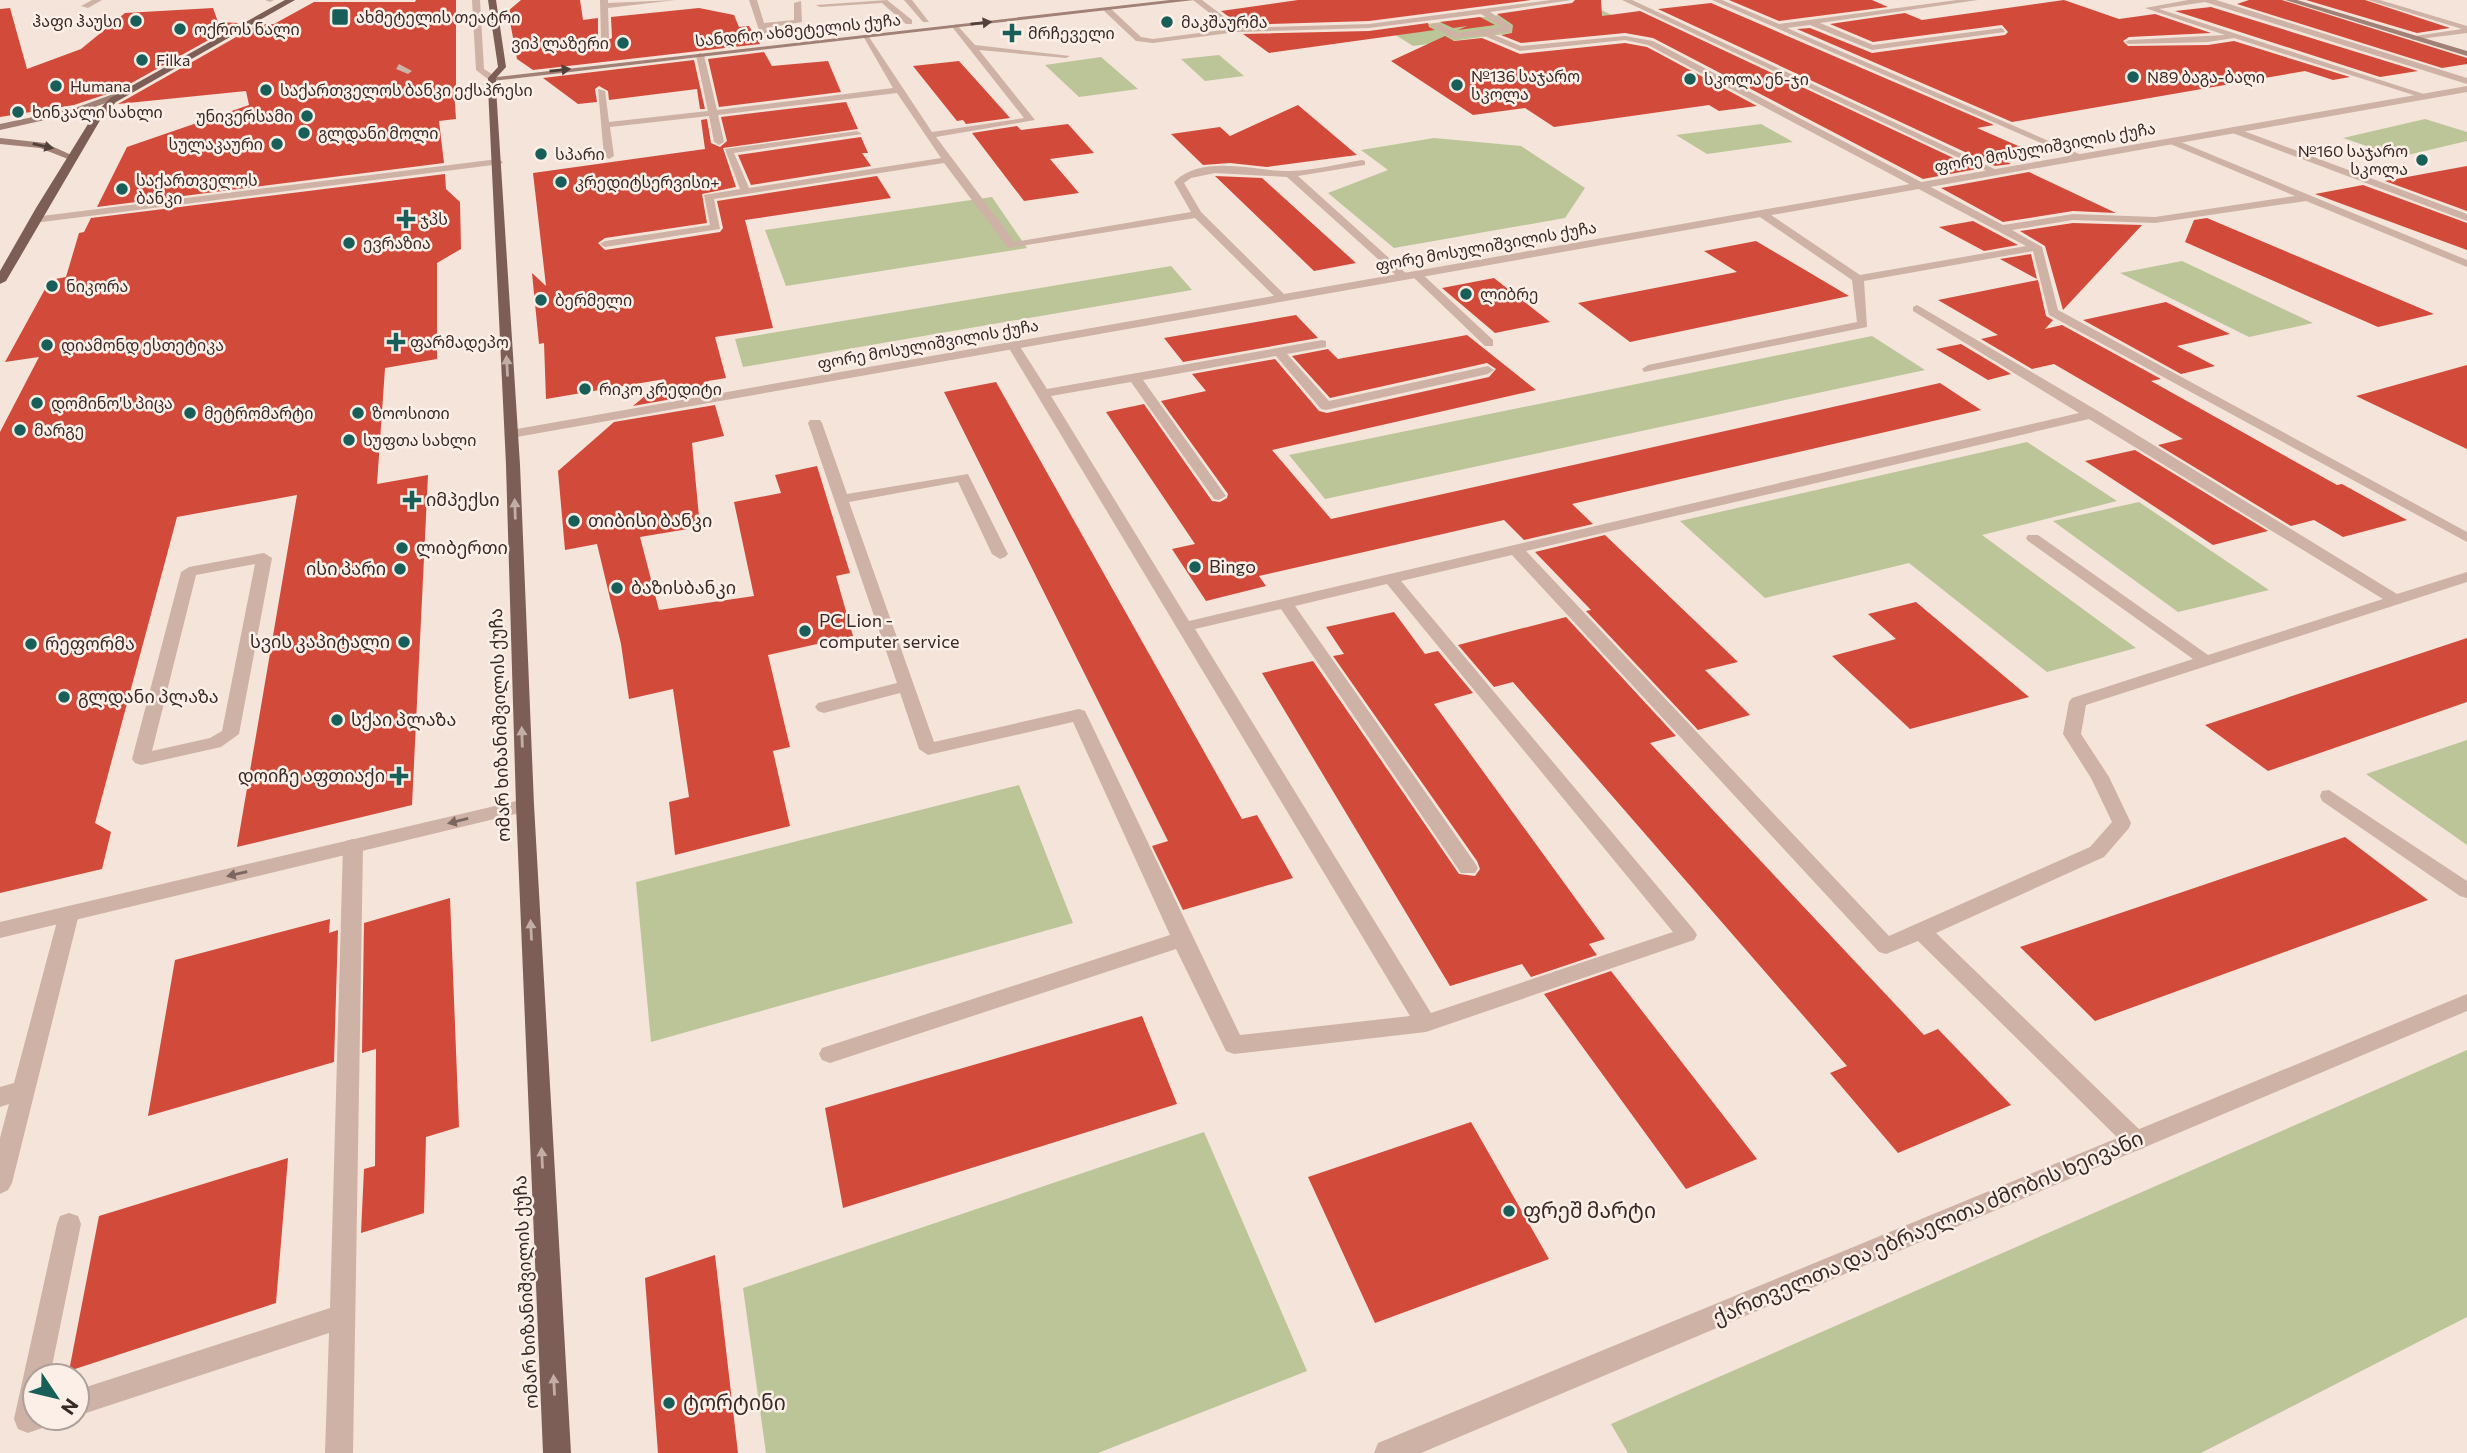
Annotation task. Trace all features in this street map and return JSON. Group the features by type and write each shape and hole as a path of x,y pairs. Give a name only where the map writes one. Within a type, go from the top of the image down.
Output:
{"main road":[{"path":"0,127 78,110 120,94 291,0"},
{"path":"492,0 502,67 492,78"},
{"name":"სანდრო ახმეტელის ქუჩა","path":"492,78 765,38 1111,0"},
{"name":"სანდრო ახმეტელის ქუჩა","path":"502,67 701,55 1190,0"},
{"path":"2289,0 2467,54"},
{"path":"938,19 951,27"},
{"name":"ომარ ხიზანიშვილის ქუჩა","path":"492,78 511,434 525,805 557,1453"},
{"path":"0,281 34,220 99,116 120,94"},
{"path":"5,141 49,147 73,158"}],"street":[{"path":"85,6 97,0"},
{"path":"476,0 480,70"},
{"path":"605,38 604,3 672,0"},
{"path":"753,0 765,38"},
{"path":"909,1 921,0"},
{"path":"1197,0 1237,30"},
{"path":"1106,9 1143,41 1237,30 1369,26 1568,0"},
{"path":"1626,0 1996,172"},
{"path":"1716,0 2081,157"},
{"path":"1902,0 1922,7"},
{"path":"1776,27 1974,0"},
{"path":"2426,96 2149,8 2206,0 2467,81"},
{"path":"2372,0 2466,28 2467,31"},
{"path":"820,5 884,1 909,22"},
{"path":"909,1 926,20"},
{"path":"762,26 798,22 798,3"},
{"path":"1434,25 1457,36 1507,29 1507,26 1484,12"},
{"path":"1810,22 1872,48 2002,30"},
{"path":"930,135 1030,120 972,47 951,27"},
{"path":"2415,38 2467,31"},
{"path":"1484,33 1520,49 1615,39 1641,40 2037,247 2053,312 2467,538"},
{"path":"867,36 899,90 947,160 1012,246 1197,214"},
{"path":"2129,42 2208,40 2234,36"},
{"path":"972,47 1066,56"},
{"path":"701,55 719,142"},
{"path":"398,66 408,71"},
{"path":"480,70 502,67"},
{"path":"480,70 492,78"},
{"name":"ფორე მოსულიშვილის ქუჩა","path":"511,434 2467,89"},
{"path":"605,125 899,90"},
{"path":"601,91 609,156"},
{"path":"2233,130 2467,218"},
{"path":"746,191 728,151 857,134"},
{"path":"2171,141 2467,264"},
{"path":"605,244 716,227 708,197 947,160"},
{"path":"34,220 498,162"},
{"path":"1282,298 1197,214 1179,182 1191,175 1247,167 1290,174 1362,163"},
{"path":"1290,174 1489,343"},
{"path":"2002,229 2073,217 2155,220 2306,197"},
{"path":"1762,213 1858,279 2037,247"},
{"path":"1648,369 1863,324 1858,279"},
{"path":"1917,309 2396,600"},
{"path":"1043,394 1322,344"},
{"path":"1013,345 1426,1023"},
{"path":"1278,351 1326,406 1488,370"},
{"path":"1134,377 1219,496"},
{"path":"1184,627 2093,414"},
{"path":"815,423 928,749 1079,715 1234,1045 1426,1023 1687,935 1392,580"},
{"path":"841,499 963,477 1000,554"},
{"path":"2033,538 2206,662"},
{"path":"1517,551 1886,946 2097,852 2122,823 2100,777 2072,734 2078,702 2467,577"},
{"path":"264,558 230,734 215,743 141,759 189,572 264,558"},
{"path":"1286,604 1468,868"},
{"path":"824,707 906,686"},
{"path":"2329,796 2467,891"},
{"path":"0,930 525,805"},
{"path":"339,1453 353,846"},
{"path":"0,1183 69,914"},
{"path":"1921,931 2136,1141"},
{"path":"830,1054 1182,939"},
{"name":"ქართველთა და ებრაელთა ძმობის ხეივანი","path":"1388,1453 2467,1002"},
{"path":"0,1097 24,1090"},
{"path":"40,1362 69,1224"},
{"path":"91,1398 343,1316"}],"green space":[{"path":"1589,4 1620,19 1413,46 1386,29"},
{"path":"1219,55 1244,76 1205,81 1181,59"},
{"path":"1101,57 1138,89 1079,97 1045,65"},
{"path":"2425,119 2467,132 2467,141 2399,157 2343,138"},
{"path":"1761,124 1793,142 1707,154 1676,135"},
{"path":"1434,138 1521,146 1585,188 1565,218 1394,248 1328,193 1388,170 1361,150"},
{"path":"992,197 1027,248 786,286 765,230"},
{"path":"2182,261 2313,323 2249,337 2120,273"},
{"path":"1171,266 1192,290 743,367 735,339"},
{"path":"1872,336 1925,370 1325,499 1289,455"},
{"path":"2027,442 2117,501 1982,535 2136,648 2047,672 1909,563 1765,598 1680,521"},
{"path":"2139,502 2269,590 2178,612 2053,521"},
{"path":"2467,740 2467,845 2366,774"},
{"path":"1019,785 1073,923 651,1042 636,882"},
{"path":"2467,1050 2467,1317 2201,1453 1628,1453 1611,1424"},
{"path":"1204,1132 1307,1371 1098,1453 766,1453 743,1288"}],"building":[{"path":"456,0 456,119 439,121 444,163 97,207 127,147 249,105 246,91 118,104 259,24 274,24 314,2"},
{"path":"521,0 580,0 583,20 598,18 598,38 604,42 612,38 611,17 699,8 734,15 739,27 749,26 760,44 533,70 517,59 508,11"},
{"path":"1298,0 1531,0 1369,21 1240,25 1221,11"},
{"path":"1575,0 1601,0 1602,16 1640,11 1977,169 1923,179 1653,38 1625,33 1521,43 1501,35 1512,33 1513,25 1497,14 1572,3"},
{"path":"1729,0 1872,0 1888,7 1779,21"},
{"path":"2064,0 2119,19 2155,14 2211,33 2129,37 2123,41 2128,46 2208,45 2234,41 2350,77 2333,80 2305,71 2012,122 1797,29 1810,28 1872,53 2005,35 2008,32 2002,25 1873,42 1830,24 1905,13 1922,20"},
{"path":"2249,0 2282,0 2467,58 2467,64 2442,68 2237,4"},
{"path":"2306,0 2365,0 2450,28 2417,33"},
{"path":"1711,3 1994,125 1977,128 2023,148 1990,154 2011,164 1995,166 1658,9"},
{"path":"2211,7 2418,71 2380,77 2175,11"},
{"path":"10,8 27,69 81,49 125,13 213,8 218,22 239,23 119,90 74,105 0,117 0,9"},
{"path":"1480,17 1495,25 1458,30 1467,26 1453,28 1440,22"},
{"path":"1428,23 1429,27 1435,30 1269,53 1243,34 1369,31"},
{"path":"1445,36 1454,41 1482,38 1520,54 1625,43 1647,47 1757,106 1719,111 1709,105 1554,127 1525,108 1473,115 1391,61"},
{"path":"764,52 772,66 828,61 841,92 719,107 708,59"},
{"path":"694,60 705,109 700,109 697,89 609,100 608,91 599,86 595,89 597,102 578,104 543,78"},
{"path":"959,61 1010,118 966,124 963,120 957,121 913,66"},
{"path":"846,102 858,129 723,148 736,187 702,194 707,223 605,238 598,243 605,250 720,232 723,228 717,201 877,176 891,198 745,220 773,328 715,337 726,378 708,381 711,392 633,406 665,379 546,399 544,343 539,344 532,273 546,286 533,173 705,149 701,120 707,119 711,143 720,147 727,141 721,117"},
{"path":"1298,105 1357,155 1267,167 1230,163 1203,165 1171,134 1220,127 1230,136"},
{"path":"1068,124 1094,153 1050,159 1079,193 1024,201 972,133 1017,126 1021,130"},
{"path":"861,137 868,153 862,153 871,166 751,185 738,155"},
{"path":"2467,166 2467,211 2385,181"},
{"path":"2029,172 2116,213 2073,211 2003,222 1941,188"},
{"path":"445,174 446,189 460,202 461,249 437,263 437,359 385,368 377,484 428,475 412,805 237,847 297,495 177,517 95,823 111,832 102,869 0,893 0,432 39,357 5,362 50,280 66,277 79,233 84,232 91,218"},
{"path":"1215,176 1262,178 1356,263 1314,271"},
{"path":"2363,185 2467,223 2467,250 2315,194"},
{"path":"2207,218 2434,314 2378,327 2185,242 2194,220"},
{"path":"1973,221 2018,245 1984,251 1939,227"},
{"path":"2073,223 2142,225 2063,310 2045,246 2020,231"},
{"path":"1756,241 1849,296 1630,342 1578,303 1737,272 1704,251"},
{"path":"2031,254 2037,279 2000,259"},
{"path":"1494,278 1550,322 1495,333 1442,288"},
{"path":"2038,280 2046,316 2053,320 2045,329 2062,325 2161,379 2151,381 2337,485 2342,484 2407,520 2343,537 2314,520 2291,526 2158,445 2183,439 2054,364 2032,369 1981,339 1998,335 1938,300"},
{"path":"2166,302 2230,334 2177,346 2215,366 2181,374 2083,320"},
{"path":"1296,315 1318,338 1183,362 1164,338"},
{"path":"1467,335 1536,390 1272,450 1331,519 1940,383 1981,410 1572,504 1593,524 1524,540 1504,520 1259,576 1266,586 1206,601 1172,549 1195,544 1106,412 1144,404 1212,501 1220,502 1227,498 1228,494 1161,401 1206,391 1192,374 1275,359 1319,411 1327,413 1489,377 1496,369 1487,363 1330,398 1292,356 1328,349 1338,359"},
{"path":"1961,344 2011,374 1988,380 1936,349"},
{"path":"2467,365 2467,449 2356,396"},
{"path":"996,382 1242,819 1257,815 1293,878 1183,910 1152,846 1168,841 944,392"},
{"path":"715,405 724,436 692,443 700,527 640,537 659,610 754,596 734,502 781,493 775,475 817,466 850,573 836,576 853,636 768,655 790,747 773,751 790,826 675,855 669,802 689,797 673,689 629,699 621,644 597,544 565,550 558,471 614,422"},
{"path":"2135,450 2268,531 2213,545 2085,461"},
{"path":"1605,535 1738,662 1705,670 1750,715 1698,730 1586,611 1591,610 1535,552"},
{"path":"1916,602 2029,697 1910,729 1832,656 1896,639 1868,614"},
{"path":"1394,612 1425,654 1438,651 1473,693 1434,704 1605,939 1589,944 1597,955 1531,977 1522,964 1450,986 1262,673 1313,661 1459,874 1475,876 1480,869 1477,861 1333,656 1344,654 1326,627"},
{"path":"1566,617 1676,736 1650,743 1924,1035 1938,1029 2011,1105 1898,1153 1830,1073 1847,1066 1513,682 1494,687 1458,645"},
{"path":"2467,638 2467,702 2268,771 2205,725"},
{"path":"2345,837 2428,900 2095,1021 2020,947"},
{"path":"450,898 459,1127 426,1137 424,1213 361,1233 364,1169 375,1166 376,1049 362,1053 364,923"},
{"path":"330,919 329,933 338,930 334,1062 148,1116 175,960"},
{"path":"1611,971 1757,1159 1686,1189 1544,994"},
{"path":"1142,1016 1177,1104 843,1208 825,1108"},
{"path":"1471,1122 1549,1259 1375,1323 1308,1177"},
{"path":"288,1158 276,1303 91,1364 71,1362 99,1216"},
{"path":"715,1255 738,1453 658,1453 645,1278"}],"place":[{"name":"ახმეტელის თეატრი","path":"340,17"},
{"name":"ჰაფი ჰაუსი","path":"136,21"},
{"name":"მაკშაურმა","path":"1167,22"},
{"name":"ოქროს ნალი","path":"180,29"},
{"name":"მრჩეველი","path":"1012,33"},
{"name":"ვიპ ლაზერი","path":"623,43"},
{"name":"Filka","path":"142,60"},
{"name":"N89 ბაგა-ბაღი","path":"2133,77"},
{"name":"სკოლა ენ-ჯი","path":"1690,79"},
{"name":"№136 საჯარო სკოლა","path":"1457,85"},
{"name":"Humana","path":"56,86"},
{"name":"საქართველოს ბანკი ექსპრესი","path":"266,90"},
{"name":"ხინკალი სახლი","path":"18,112"},
{"name":"უნივერსამი","path":"307,116"},
{"name":"გლდანი მოლი","path":"304,133"},
{"name":"სულაკაური","path":"277,144"},
{"name":"სპარი","path":"541,154"},
{"name":"№160 საჯარო სკოლა","path":"2422,160"},
{"name":"კრედიტსერვისი+","path":"561,182"},
{"name":"საქართველოს ბანკი","path":"122,189"},
{"name":"ჯპს","path":"406,219"},
{"name":"ევრაზია","path":"349,243"},
{"name":"ნიკორა","path":"52,286"},
{"name":"ლიბრე","path":"1466,294"},
{"name":"ბერმელი","path":"541,300"},
{"name":"ფარმადეპო","path":"396,342"},
{"name":"დიამონდ ესთეტიკა","path":"47,345"},
{"name":"რიკო კრედიტი","path":"585,389"},
{"name":"დომინო'ს პიცა","path":"37,403"},
{"name":"მეტრომარტი","path":"190,413"},
{"name":"ზოოსითი","path":"358,413"},
{"name":"მარგე","path":"20,430"},
{"name":"სუფთა სახლი","path":"349,440"},
{"name":"იმპექსი","path":"412,500"},
{"name":"თიბისი ბანკი","path":"574,521"},
{"name":"ლიბერთი","path":"402,548"},
{"name":"Bingo","path":"1195,567"},
{"name":"ისი პარი","path":"400,569"},
{"name":"ბაზისბანკი","path":"617,588"},
{"name":"PC Lion - computer service","path":"805,631"},
{"name":"სვის კაპიტალი","path":"404,642"},
{"name":"რეფორმა","path":"31,644"},
{"name":"გლდანი პლაზა","path":"64,697"},
{"name":"სქაი პლაზა","path":"337,720"},
{"name":"დოიჩე აფთიაქი","path":"399,776"},
{"name":"ფრეშ მარტი","path":"1509,1211"},
{"name":"ტორტინი","path":"669,1403"}]}
